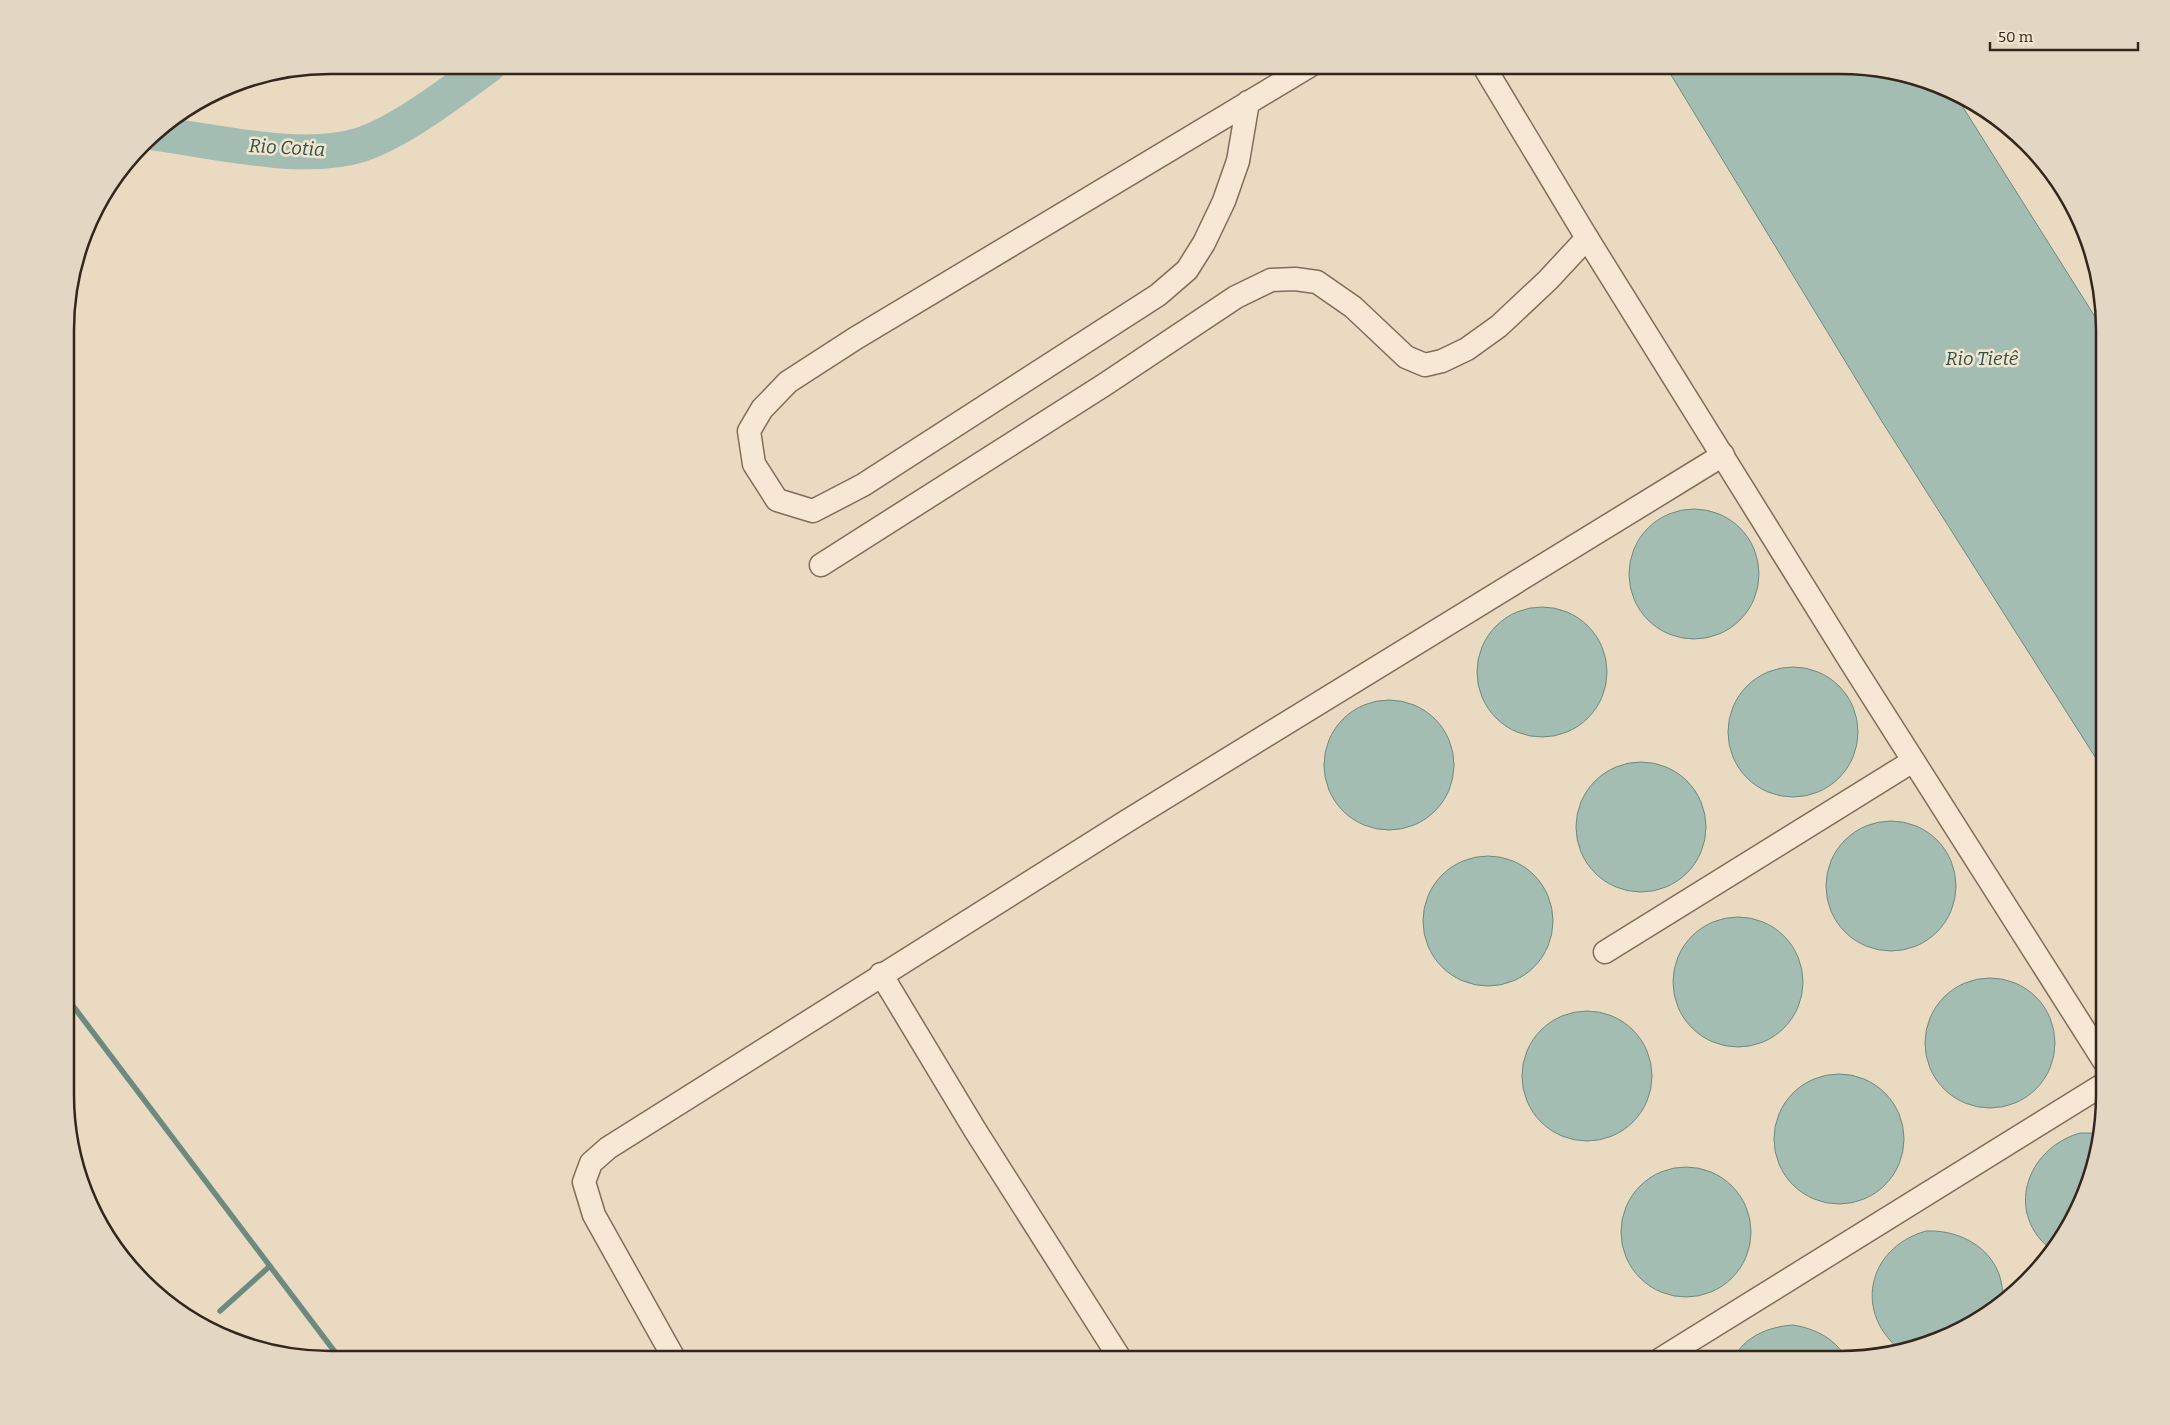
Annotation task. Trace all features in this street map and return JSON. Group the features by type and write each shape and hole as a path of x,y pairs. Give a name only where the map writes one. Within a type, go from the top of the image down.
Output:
{"lane":[{"path":"1248,102 1238,160 1224,201 1204,243 1187,270 1158,295 863,485 813,511 777,500 754,464 749,431 762,409 788,382 856,338 1248,102 1296,74"},
{"path":"1488,74 1587,238 1913,761 2096,1048"},
{"path":"821,565 1088,396 1236,297 1271,280 1296,279 1317,282 1353,307 1406,356 1424,365 1442,361 1467,349 1499,326 1548,280 1587,238"},
{"path":"670,1351 594,1215 584,1182 591,1164 608,1148 881,974 1724,455"},
{"path":"1605,952 1913,761"},
{"path":"881,974 975,1130 1115,1351"},
{"path":"1674,1351 2096,1089"}],"water":[{"name":"Rio Tietê","path":"1670,74 1857,74 1907,82 1939,93 1961,104 2096,318 2096,758 1881,420"},
{"path":"1694,509 1707,510 1719,514 1740,528 1754,549 1758,561 1758,587 1754,599 1740,620 1719,634 1707,638 1694,639 1681,638 1669,634 1648,620 1634,599 1630,587 1629,574 1630,561 1634,549 1648,528 1669,514 1681,510"},
{"path":"1542,607 1555,608 1567,612 1588,626 1602,647 1606,659 1606,685 1602,697 1588,718 1567,732 1555,736 1542,737 1529,736 1517,732 1496,718 1482,697 1478,685 1477,672 1478,659 1482,647 1496,626 1517,612 1529,608"},
{"path":"1793,667 1806,668 1818,672 1839,686 1853,707 1857,719 1857,745 1853,757 1839,778 1818,792 1806,796 1793,797 1780,796 1768,792 1747,778 1733,757 1729,745 1728,732 1729,719 1733,707 1747,686 1768,672 1780,668"},
{"path":"1389,700 1402,701 1414,705 1435,719 1449,740 1453,752 1453,778 1449,790 1435,811 1414,825 1402,829 1389,830 1376,829 1364,825 1343,811 1329,790 1325,778 1324,765 1325,752 1329,740 1343,719 1364,705 1376,701"},
{"path":"1641,762 1654,763 1666,767 1687,781 1701,802 1705,814 1705,840 1701,852 1687,873 1666,887 1654,891 1641,892 1628,891 1616,887 1595,873 1581,852 1577,840 1576,827 1577,814 1581,802 1595,781 1616,767 1628,763"},
{"path":"1891,821 1904,822 1916,826 1937,840 1951,861 1955,873 1955,899 1951,911 1937,932 1916,946 1904,950 1891,951 1878,950 1866,946 1845,932 1831,911 1827,899 1826,886 1827,873 1831,861 1845,840 1866,826 1878,822"},
{"path":"1488,856 1501,857 1513,861 1534,875 1548,896 1552,908 1552,934 1548,946 1534,967 1513,981 1501,985 1488,986 1475,985 1463,981 1442,967 1428,946 1424,934 1423,921 1424,908 1428,896 1442,875 1463,861 1475,857"},
{"path":"1738,917 1751,918 1763,922 1784,936 1798,957 1802,969 1802,995 1798,1007 1784,1028 1763,1042 1751,1046 1738,1047 1725,1046 1713,1042 1692,1028 1678,1007 1674,995 1673,982 1674,969 1678,957 1692,936 1713,922 1725,918"},
{"path":"1990,978 2003,979 2015,983 2036,997 2050,1018 2054,1030 2054,1056 2050,1068 2036,1089 2015,1103 2003,1107 1990,1108 1977,1107 1965,1103 1944,1089 1930,1068 1926,1056 1925,1043 1926,1030 1930,1018 1944,997 1965,983 1977,979"},
{"path":"1587,1011 1600,1012 1612,1016 1633,1030 1647,1051 1651,1063 1651,1089 1647,1101 1633,1122 1612,1136 1600,1140 1587,1141 1574,1140 1562,1136 1541,1122 1527,1101 1523,1089 1522,1076 1523,1063 1527,1051 1541,1030 1562,1016 1574,1012"},
{"path":"1839,1074 1852,1075 1864,1079 1885,1093 1899,1114 1903,1126 1903,1152 1899,1164 1885,1185 1864,1199 1852,1203 1839,1204 1826,1203 1814,1199 1793,1185 1779,1164 1775,1152 1774,1139 1775,1126 1779,1114 1793,1093 1814,1079 1826,1075"},
{"path":"2080,1133 2093,1133 2088,1162 2077,1194 2062,1224 2047,1245 2038,1236 2029,1220 2026,1202 2028,1184 2034,1168 2046,1153 2061,1141"},
{"path":"1686,1167 1699,1168 1711,1172 1732,1186 1746,1207 1750,1219 1750,1245 1746,1257 1732,1278 1711,1292 1699,1296 1686,1297 1673,1296 1661,1292 1640,1278 1626,1257 1622,1245 1621,1232 1622,1219 1626,1207 1640,1186 1661,1172 1673,1168"},
{"path":"1926,1231 1956,1235 1970,1241 1992,1260 1999,1273 2002,1293 1983,1308 1954,1325 1923,1338 1896,1345 1887,1337 1877,1320 1872,1302 1873,1284 1879,1267 1890,1252 1906,1240"},
{"path":"1793,1325 1817,1332 1831,1341 1841,1351 1738,1351 1758,1334"}],"waterway":[{"name":"Rio Cotia","path":"164,135 258,149 312,152 337,150 360,145 393,130 427,110 476,74"},
{"path":"74,1007 334,1351"},
{"path":"220,1311 270,1266"}]}
